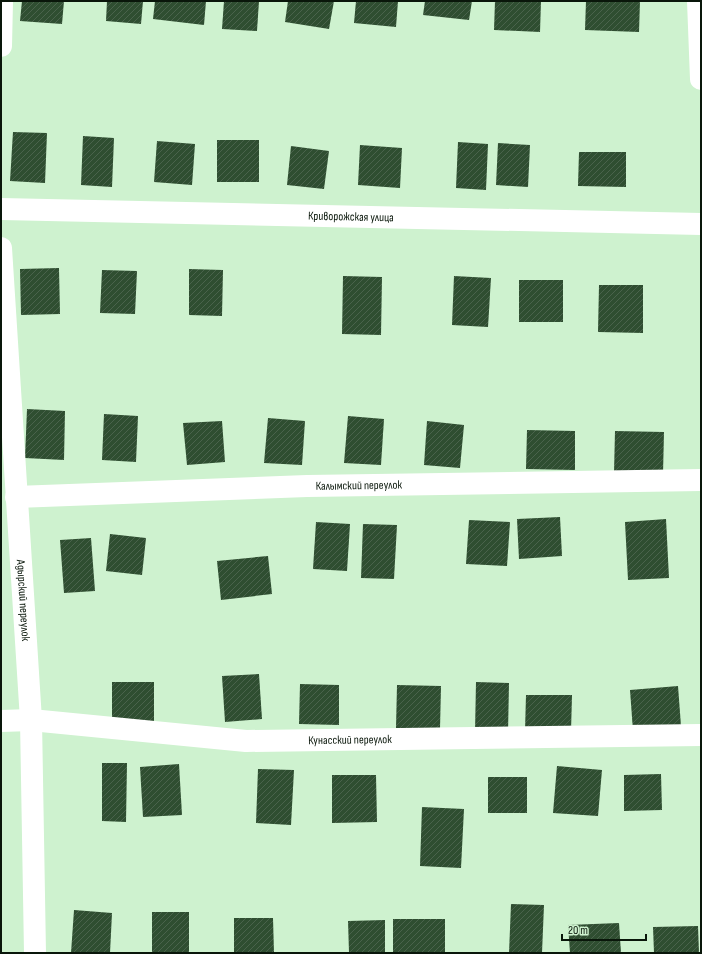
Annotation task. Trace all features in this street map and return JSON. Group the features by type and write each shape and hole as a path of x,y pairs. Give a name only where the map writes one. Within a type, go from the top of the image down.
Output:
{"street":[{"path":"1,46 2,1"},
{"path":"698,1 701,79"},
{"name":"Криворожская улица","path":"1,209 701,224"},
{"name":"Адырский переулок","path":"1,248 31,720 35,953"},
{"name":"Калымский переулок","path":"16,497 307,486 701,480"},
{"name":"Кунасский переулок","path":"1,721 31,720 246,741 701,735"}],"building":[{"path":"22,1 64,1 62,24 20,21"},
{"path":"107,1 143,1 141,24 106,21"},
{"path":"155,1 206,1 204,25 153,19"},
{"path":"224,1 259,1 257,31 222,29"},
{"path":"288,1 334,1 329,29 285,22"},
{"path":"356,1 398,1 396,27 354,23"},
{"path":"425,1 472,1 469,20 423,15"},
{"path":"495,1 541,1 540,32 494,30"},
{"path":"586,1 640,1 639,32 585,30"},
{"path":"13,132 47,133 45,183 10,181"},
{"path":"83,136 114,138 112,187 81,185"},
{"path":"217,140 259,140 259,182 217,182"},
{"path":"157,141 195,144 192,185 154,182"},
{"path":"458,142 488,144 486,190 456,188"},
{"path":"498,143 530,145 528,187 496,185"},
{"path":"360,145 402,148 400,188 358,185"},
{"path":"291,146 329,151 324,189 287,185"},
{"path":"579,152 626,152 626,187 578,186"},
{"path":"59,268 60,314 21,315 20,269"},
{"path":"189,269 223,270 222,316 189,315"},
{"path":"102,270 137,271 135,314 100,313"},
{"path":"343,276 382,277 381,335 342,334"},
{"path":"454,276 491,278 488,327 452,325"},
{"path":"519,280 563,280 563,322 519,322"},
{"path":"599,285 643,285 643,333 598,332"},
{"path":"27,409 65,411 64,460 25,458"},
{"path":"104,414 138,416 136,462 102,460"},
{"path":"348,416 384,419 381,465 344,463"},
{"path":"268,418 305,421 302,465 264,463"},
{"path":"222,421 225,462 187,465 183,423"},
{"path":"427,421 464,425 460,468 424,465"},
{"path":"527,430 575,431 575,470 526,469"},
{"path":"615,431 664,432 663,474 614,473"},
{"path":"560,517 562,556 519,559 517,519"},
{"path":"666,519 669,578 628,580 625,522"},
{"path":"469,520 510,522 507,566 466,564"},
{"path":"316,522 350,524 347,571 313,569"},
{"path":"363,524 397,525 394,579 361,578"},
{"path":"110,534 146,538 142,575 106,571"},
{"path":"91,538 95,591 64,593 60,540"},
{"path":"268,556 272,594 221,600 217,561"},
{"path":"259,674 262,719 225,722 222,676"},
{"path":"112,682 154,682 154,724 112,725"},
{"path":"476,682 509,683 508,733 475,732"},
{"path":"300,684 339,685 339,725 299,724"},
{"path":"397,685 441,686 440,729 396,728"},
{"path":"678,686 681,726 633,731 630,690"},
{"path":"526,695 572,695 571,732 525,731"},
{"path":"102,763 127,763 126,822 102,821"},
{"path":"179,764 182,815 143,817 140,767"},
{"path":"557,766 602,770 598,816 553,813"},
{"path":"258,769 294,770 291,825 256,823"},
{"path":"661,774 662,810 624,811 624,775"},
{"path":"332,775 376,775 377,822 332,823"},
{"path":"488,777 527,777 527,813 488,813"},
{"path":"422,807 464,809 461,868 420,866"},
{"path":"511,904 544,905 542,953 509,953"},
{"path":"74,910 112,913 110,953 71,953"},
{"path":"152,912 189,912 189,953 152,953"},
{"path":"234,918 273,918 274,953 234,953"},
{"path":"393,919 445,919 445,953 393,953"},
{"path":"385,920 385,953 349,953 348,921"},
{"path":"619,923 621,953 570,953 568,925"},
{"path":"698,926 699,953 654,953 653,927"}]}
